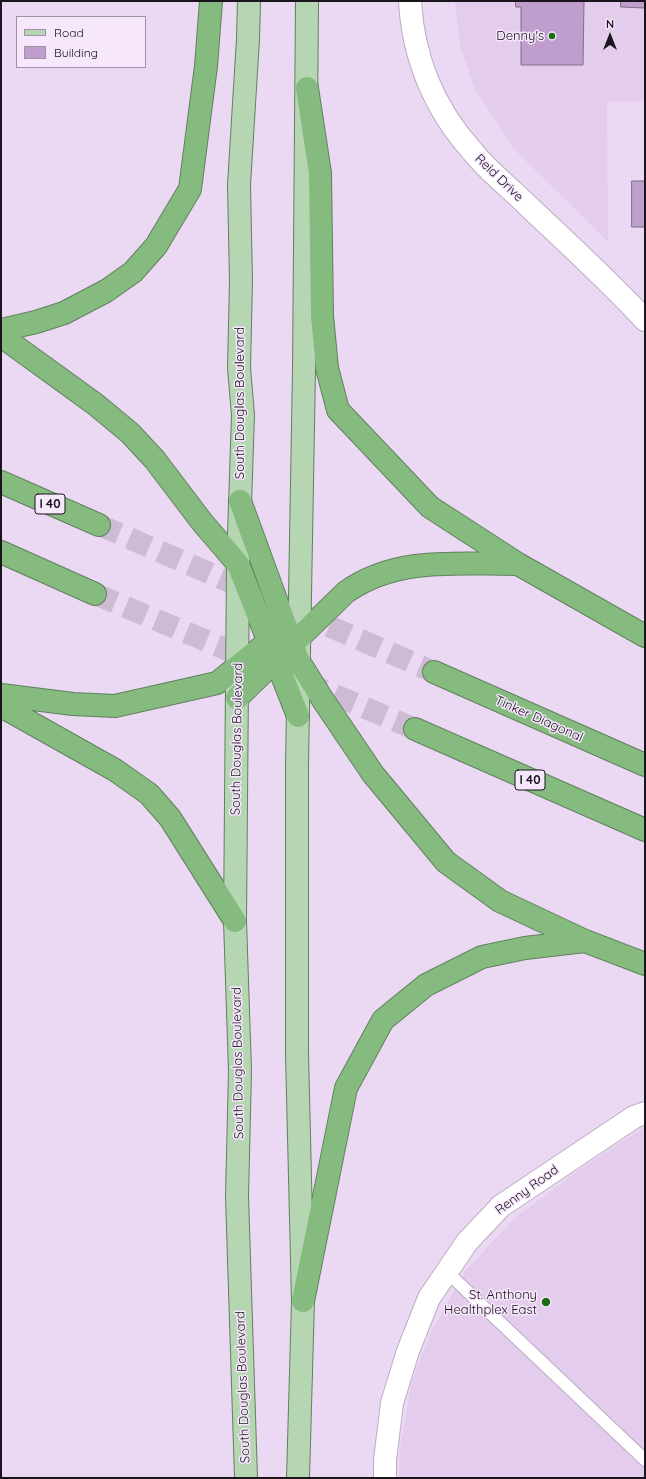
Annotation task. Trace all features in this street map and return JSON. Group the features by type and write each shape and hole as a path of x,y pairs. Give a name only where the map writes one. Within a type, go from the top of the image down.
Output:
{"highway":[{"path":"1,330 36,322 64,313 106,291 133,272 156,246 190,189 206,66 211,1"},
{"path":"307,88 320,172 322,316 326,368 338,410 430,507 518,564 645,636"},
{"path":"1,336 77,390 130,434 155,460 202,522 238,564 298,716"},
{"name":"I 40","path":"1,482 99,525"},
{"path":"240,501 294,637 323,700 374,774 446,862 500,901 585,941 645,964"},
{"path":"1,552 95,594"},
{"path":"1,695 73,704 115,706 217,683 238,666 272,651 294,637 346,592 362,581 395,569 426,564 518,564"},
{"path":"237,698 272,651"},
{"name":"Tinker Diagonal","path":"434,672 645,765"},
{"path":"1,706 115,770 149,794 170,818 235,921"},
{"name":"I 40","path":"415,730 645,830"},
{"path":"303,1301 346,1088 383,1020 426,984 482,957 525,948 585,941"}],"main road":[{"name":"South Douglas Boulevard","path":"246,1478 237,1196 240,1071 235,921 238,564 243,415 239,368 241,281 239,185 249,1"},
{"path":"298,1478 303,1301 297,1054 298,716 294,637 307,88 307,1"}],"street":[{"name":"Reid Drive","path":"410,1 416,46 427,81 453,128 473,153 613,285 645,320"},
{"name":"Renny Road","path":"385,1478 385,1460 392,1403 408,1351 429,1298 467,1242 501,1206 634,1117 645,1113"}],"lane":[{"path":"447,1272 645,1460"}],"shaded area":[{"path":"455,1 645,1 645,101 607,102 608,242 513,148 475,89 460,46"},
{"name":"St. Anthony Healthplex East","path":"645,1127 645,1478 399,1478 400,1447 412,1381 430,1334 465,1271 516,1217 579,1170"}],"building":[{"name":"Denny's","path":"516,1 584,1 583,65 521,65 521,7 516,7"},
{"path":"621,1 645,1 645,8 621,7"},
{"path":"632,181 645,181 645,227 632,227"}],"tunnel":[{"path":"99,525 255,593"},
{"path":"95,594 254,661"},
{"path":"299,613 434,672"},
{"path":"304,682 415,729"}],"place":[{"name":"Denny's","path":"552,36"},
{"name":"St. Anthony Healthplex East","path":"546,1302"}]}
